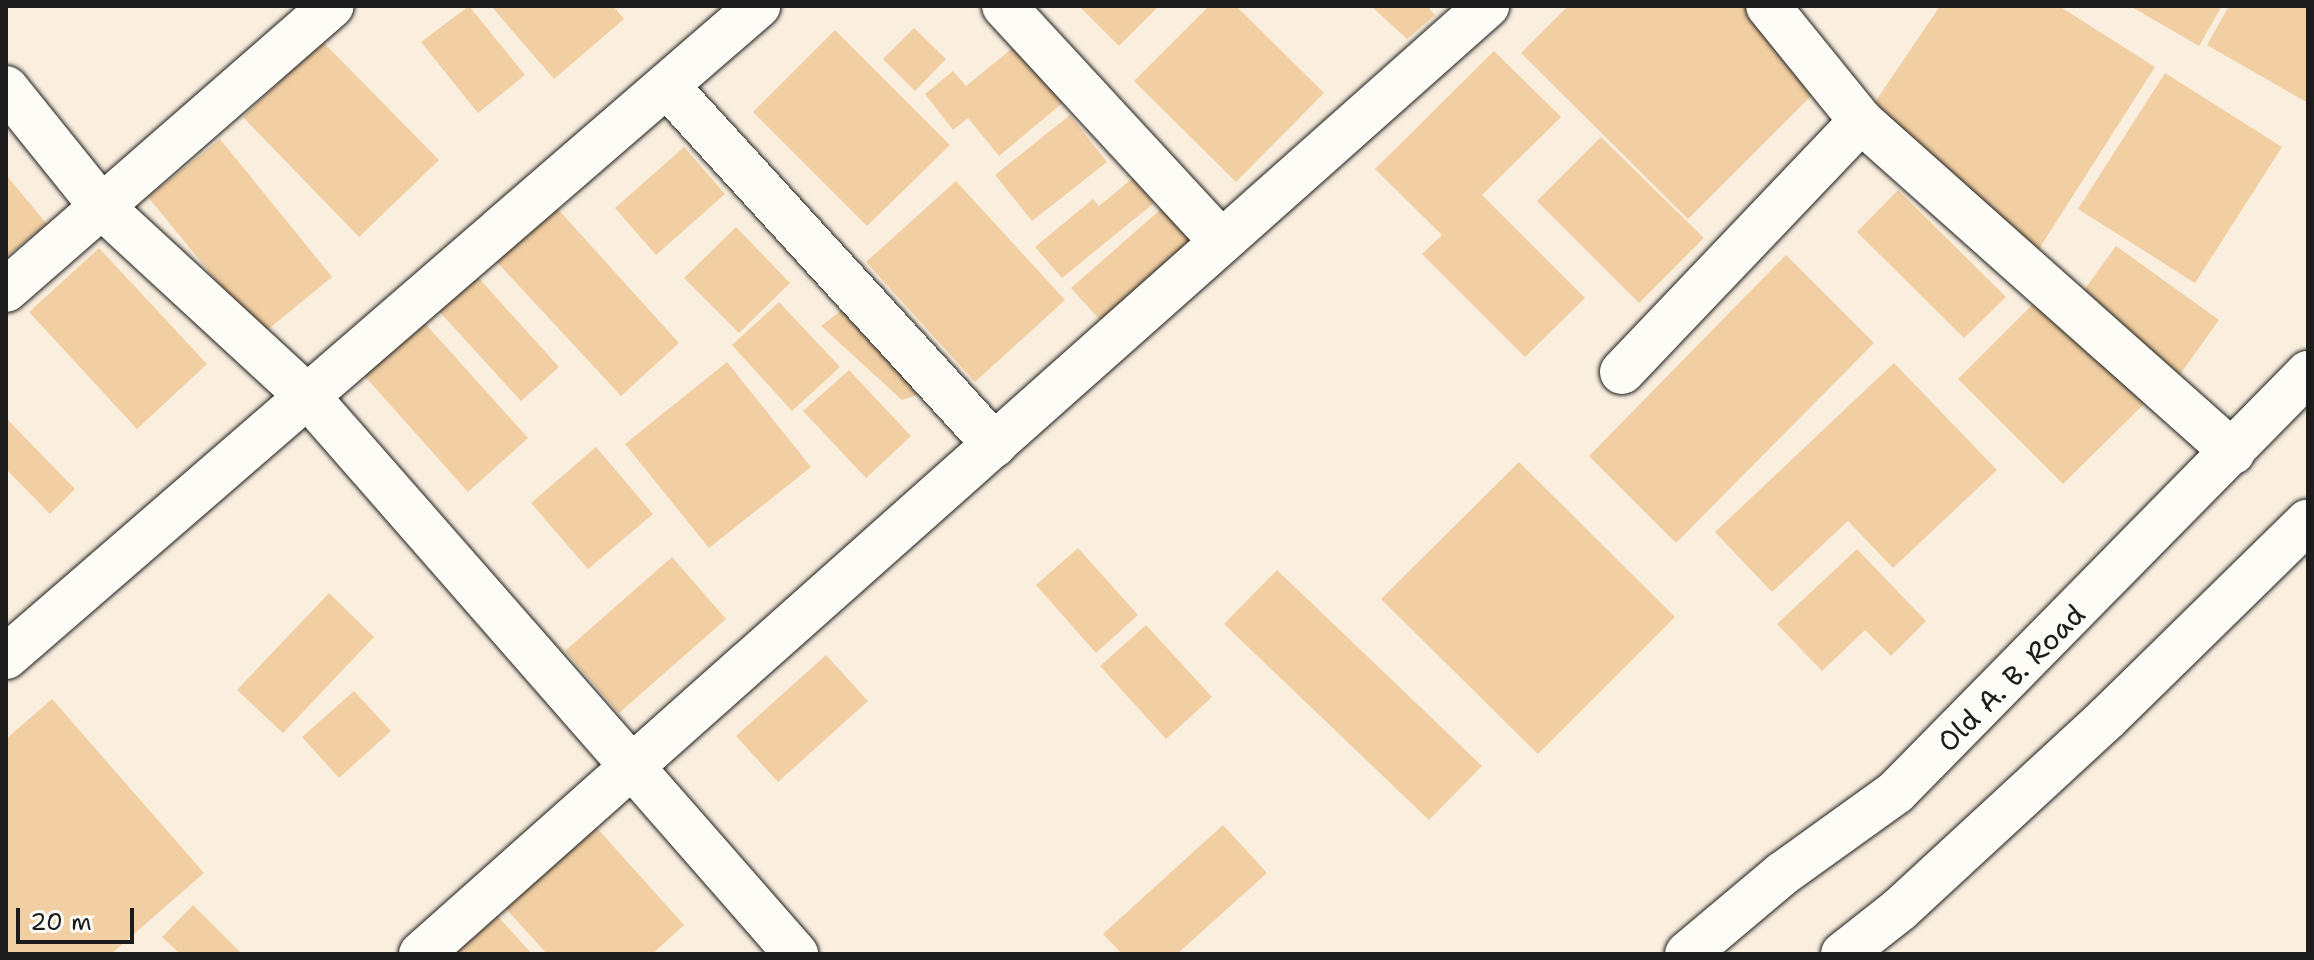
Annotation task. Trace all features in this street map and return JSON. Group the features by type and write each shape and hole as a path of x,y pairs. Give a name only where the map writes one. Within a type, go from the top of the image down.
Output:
{"street":[{"path":"6,290 331,6"},
{"path":"6,657 310,399 758,6"},
{"path":"1004,6 1221,241"},
{"path":"421,954 633,769 1487,6"},
{"path":"1768,6 1861,121 2233,452"},
{"path":"667,86 995,445"},
{"path":"6,88 101,206 310,399 796,954"},
{"path":"1622,372 1861,121"},
{"name":"Old A. B. Road","path":"1687,954 1782,874 1896,792 2308,373"},
{"path":"1843,954 1899,910 2096,729 2308,521"}],"building":[{"path":"469,6 525,75 478,113 421,42"},
{"path":"491,6 613,6 624,19 554,79"},
{"path":"1079,6 1159,6 1119,46"},
{"path":"1209,6 1236,6 1324,93 1236,182 1134,81"},
{"path":"1371,6 1427,6 1435,15 1407,39"},
{"path":"1568,6 1744,6 1823,84 1688,219 1521,53"},
{"path":"1940,6 2059,6 2155,67 2037,252 1873,105"},
{"path":"2130,6 2222,6 2199,46"},
{"path":"2229,6 2308,6 2308,103 2207,45"},
{"path":"914,28 946,59 915,91 883,59"},
{"path":"835,30 950,145 867,226 753,112"},
{"path":"322,41 439,160 359,237 243,117"},
{"path":"1020,42 1071,96 999,156 968,118 953,130 925,94 953,71 966,86"},
{"path":"1494,51 1561,117 1482,195 1585,298 1525,357 1422,254 1442,235 1375,169"},
{"path":"2165,73 2282,147 2195,283 2078,209"},
{"path":"1070,115 1107,162 1032,221 995,175"},
{"path":"1601,137 1704,238 1639,303 1537,201"},
{"path":"220,139 332,277 261,335 148,197"},
{"path":"684,147 725,194 656,255 615,208"},
{"path":"6,175 47,224 6,257"},
{"path":"1133,178 1154,203 1062,278 1035,247 1093,199 1099,206"},
{"path":"956,181 1065,300 975,382 866,262"},
{"path":"1898,190 2006,297 1964,338 1857,232"},
{"path":"1168,203 1198,237 1102,322 1071,288"},
{"path":"555,206 679,343 621,396 495,260"},
{"path":"736,227 790,283 739,333 684,278"},
{"path":"2116,246 2219,320 2178,377 2074,304"},
{"path":"99,248 207,364 137,429 29,312"},
{"path":"1786,255 1874,343 1676,543 1589,456"},
{"path":"476,275 559,367 521,401 437,309"},
{"path":"2039,298 2145,403 2063,484 1958,379"},
{"path":"779,302 840,367 792,411 732,345"},
{"path":"842,310 923,393 902,400 821,326"},
{"path":"421,319 528,438 468,492 361,372"},
{"path":"727,362 811,467 709,548 625,444"},
{"path":"1894,363 1997,470 1893,568 1848,521 1772,592 1715,532"},
{"path":"849,370 911,436 866,478 803,411"},
{"path":"6,418 75,489 50,514 6,469"},
{"path":"596,447 653,514 588,569 531,503"},
{"path":"1519,462 1675,617 1538,754 1381,599"},
{"path":"1078,548 1138,615 1096,653 1036,585"},
{"path":"1857,549 1926,621 1891,656 1865,630 1822,671 1777,624"},
{"path":"672,557 726,619 619,713 565,651"},
{"path":"1277,570 1482,766 1429,820 1224,624"},
{"path":"329,593 374,637 283,733 237,690"},
{"path":"1146,625 1212,697 1166,739 1100,666"},
{"path":"826,655 868,701 778,782 736,736"},
{"path":"354,691 391,731 339,778 302,737"},
{"path":"52,699 204,873 111,954 6,954 6,739"},
{"path":"588,818 684,925 652,954 547,954 497,899"},
{"path":"1223,825 1267,873 1177,954 1122,954 1103,934"},
{"path":"483,900 532,954 422,954"},
{"path":"193,905 242,954 180,954 162,937"}]}
